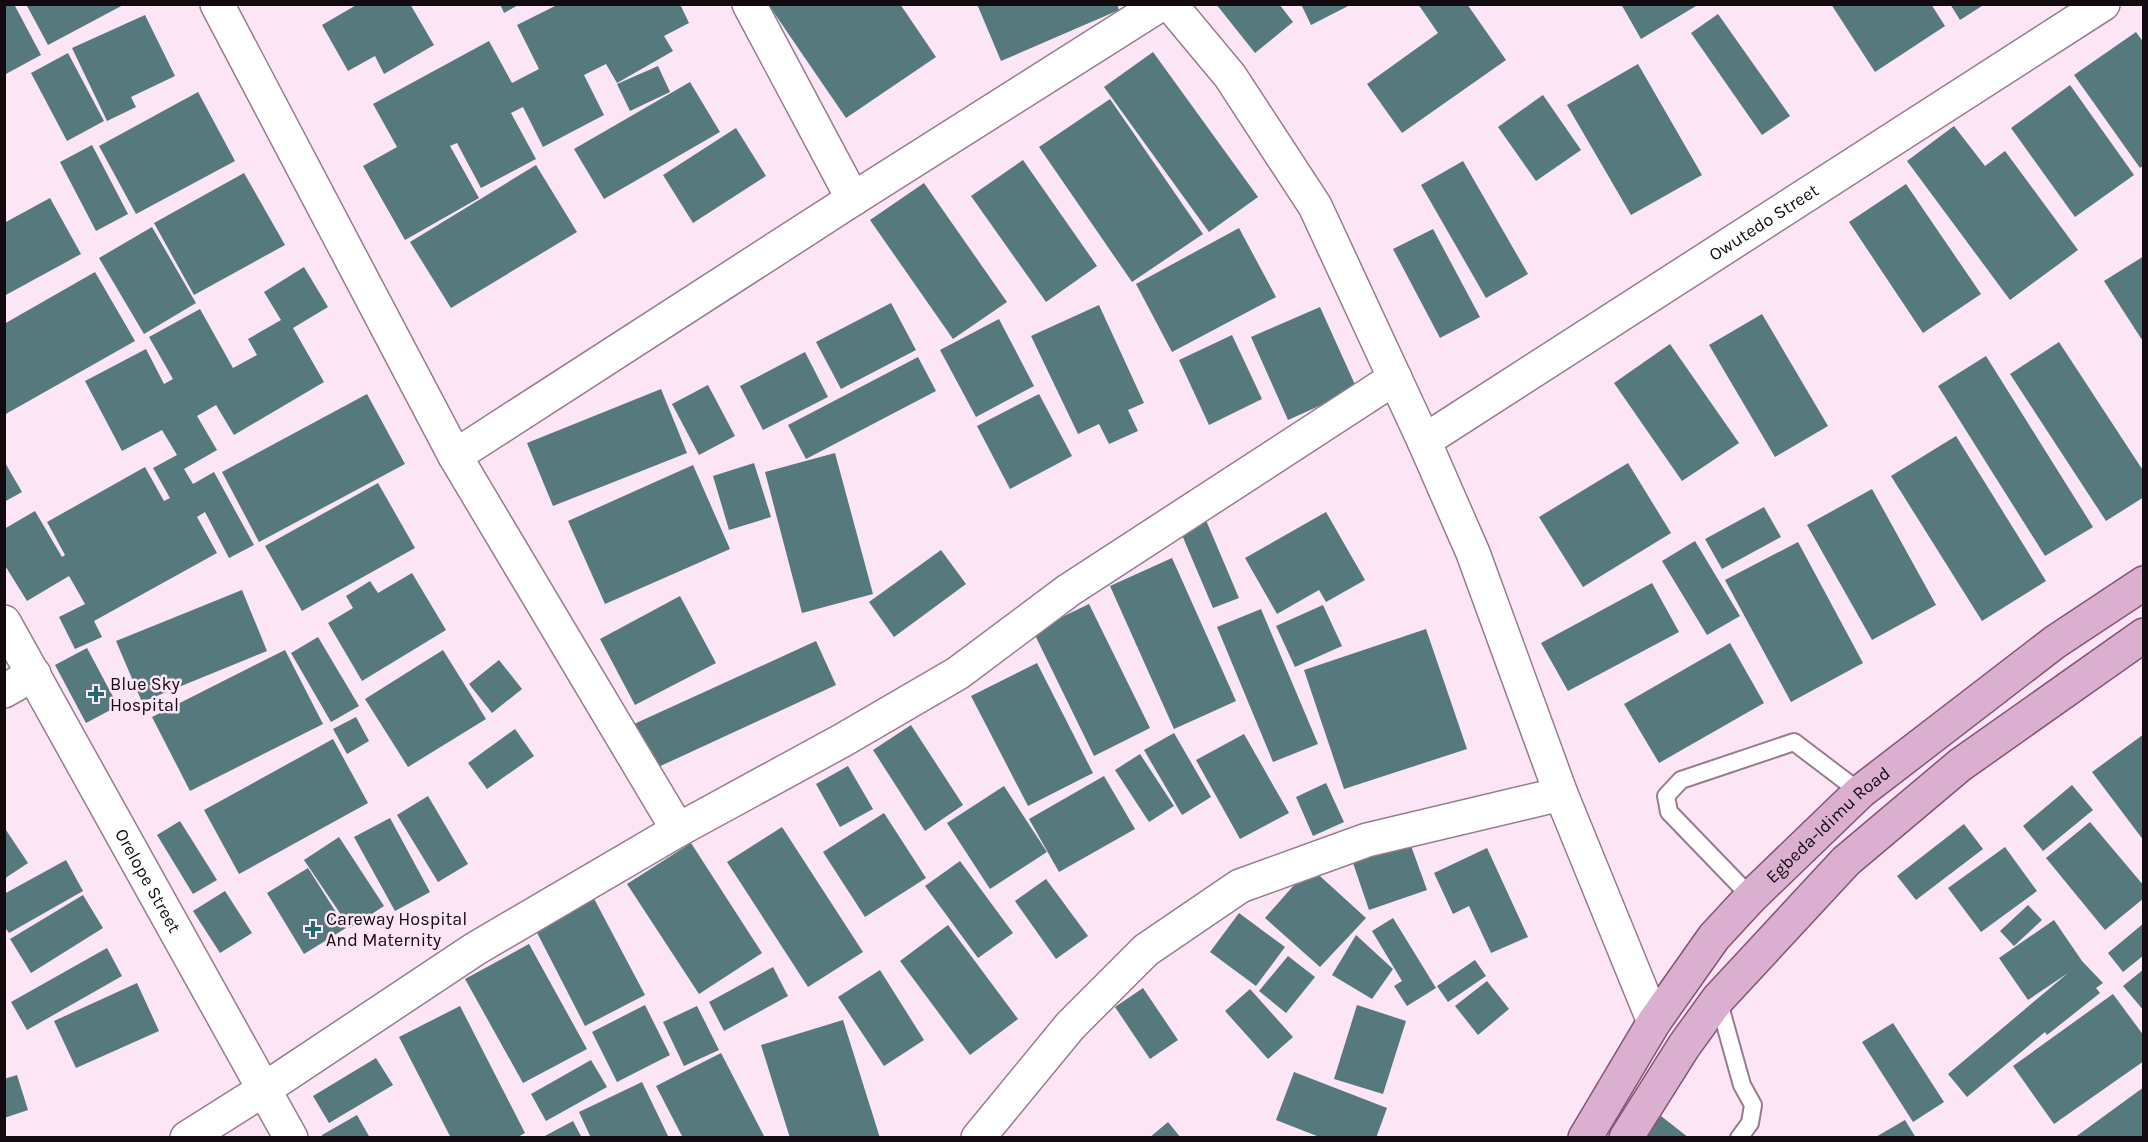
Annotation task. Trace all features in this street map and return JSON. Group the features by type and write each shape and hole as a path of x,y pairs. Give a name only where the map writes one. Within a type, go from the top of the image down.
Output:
{"main road":[{"name":"Egbeda-Idimu Road","path":"1585,1137 1654,1022 1714,938 1751,897 1860,792 2055,642 2144,583"},
{"name":"Egbeda-Idimu Road","path":"1626,1137 1684,1046 1718,999 1846,861 1960,765 2142,640"}],"street":[{"path":"217,4 455,456 678,830"},
{"path":"749,4 852,199"},
{"path":"455,456 852,199 1161,4"},
{"path":"1170,4 1230,76 1315,206 1424,441 1473,553 1561,794 1654,1022"},
{"name":"Owutedo Street","path":"1424,441 2103,4"},
{"path":"187,1137 263,1090 475,950 678,830 843,740 958,673 1069,590 1395,378"},
{"name":"Orelope Street","path":"4,622 291,1137"},
{"path":"4,691 34,674"},
{"path":"978,1137 1070,1026 1146,950 1240,885 1367,840 1561,794"}],"lane":[{"path":"1751,897 1669,812 1666,796 1681,780 1794,742 1860,792"},
{"path":"1718,999 1742,1085 1753,1105 1750,1123 1739,1137"}],"building":[{"path":"4,4 14,4 41,55 4,75"},
{"path":"26,4 125,4 48,45"},
{"path":"358,4 410,4 434,45 384,74 375,56 348,71 322,25"},
{"path":"500,4 520,4 504,13"},
{"path":"559,4 680,4 689,23 664,36 673,51 617,83 606,64 584,75 604,115 543,147 523,107 511,113 536,159 481,188 457,143 450,146 479,198 405,240 363,166 397,147 373,104 489,41 512,83 539,69 517,25"},
{"path":"768,4 900,4 936,57 846,118"},
{"path":"977,4 1117,4 1119,10 1001,61"},
{"path":"1216,4 1279,4 1293,22 1255,53"},
{"path":"1301,4 1352,4 1311,25"},
{"path":"1418,4 1467,4 1506,60 1402,133 1367,84 1438,33"},
{"path":"1621,4 1695,4 1696,6 1641,39"},
{"path":"1831,4 1931,4 1945,26 1875,72"},
{"path":"1950,4 1985,4 1960,20"},
{"path":"1718,14 1790,116 1762,135 1691,33"},
{"path":"145,15 175,76 131,97 136,107 107,121 72,48"},
{"path":"2136,32 2144,43 2144,165 2140,168 2074,75"},
{"path":"1153,52 1258,197 1209,232 1104,87"},
{"path":"68,53 104,121 67,141 31,73"},
{"path":"1638,64 1702,175 1631,215 1567,105"},
{"path":"658,66 670,92 630,111 617,84"},
{"path":"690,82 720,132 604,199 574,149"},
{"path":"2070,85 2134,175 2075,217 2011,128"},
{"path":"198,92 235,161 136,214 99,146"},
{"path":"1543,95 1581,150 1536,181 1498,127"},
{"path":"1110,99 1203,234 1132,282 1039,147"},
{"path":"1954,126 1985,166 2005,151 2078,250 2010,300 1907,161"},
{"path":"736,128 766,176 693,223 663,175"},
{"path":"92,145 128,214 96,231 60,162"},
{"path":"1023,160 1097,266 1046,302 971,196"},
{"path":"1463,161 1528,274 1486,298 1421,185"},
{"path":"536,165 577,232 451,308 410,242"},
{"path":"244,173 285,245 194,295 154,223"},
{"path":"924,183 1007,302 953,339 870,220"},
{"path":"1906,184 1981,294 1923,333 1849,222"},
{"path":"50,198 81,254 4,296 4,223"},
{"path":"152,227 196,303 144,334 99,258"},
{"path":"1239,228 1276,297 1172,352 1136,284"},
{"path":"1433,229 1480,317 1440,338 1393,249"},
{"path":"2144,256 2144,343 2104,281"},
{"path":"304,267 328,307 293,328 324,382 234,435 216,405 197,416 217,450 184,469 193,484 214,472 254,545 229,558 205,512 197,517 217,553 94,621 102,637 75,649 59,617 85,604 69,576 27,601 4,564 4,529 35,511 62,557 65,555 47,522 145,467 164,501 170,498 153,468 177,455 162,430 122,451 85,381 146,349 164,384 173,379 149,337 200,309 233,368 257,355 248,339 281,320 264,292"},
{"path":"95,272 135,341 4,415 4,324"},
{"path":"891,303 916,350 841,389 816,342"},
{"path":"1099,305 1144,403 1128,410 1138,431 1109,444 1099,424 1078,434 1031,336"},
{"path":"1320,307 1357,389 1288,420 1251,337"},
{"path":"1762,314 1828,426 1775,457 1709,345"},
{"path":"999,319 1034,386 976,417 940,350"},
{"path":"1232,335 1262,399 1209,425 1179,360"},
{"path":"2059,342 2144,472 2144,497 2106,521 2010,374"},
{"path":"1670,344 1739,443 1682,481 1614,383"},
{"path":"805,352 828,397 763,430 740,386"},
{"path":"1986,356 2093,527 2045,556 1938,386"},
{"path":"918,357 936,391 806,459 788,425"},
{"path":"708,385 735,436 699,455 672,404"},
{"path":"661,389 687,453 553,506 527,443"},
{"path":"367,394 405,464 259,542 222,472"},
{"path":"1039,394 1072,456 1010,489 977,426"},
{"path":"1956,436 2046,581 1982,621 1891,476"},
{"path":"835,453 873,594 802,613 765,472"},
{"path":"4,461 22,492 4,502"},
{"path":"754,463 771,517 729,530 713,476"},
{"path":"1628,463 1671,533 1583,587 1539,517"},
{"path":"693,465 730,549 605,604 568,521"},
{"path":"378,483 415,548 302,611 265,546"},
{"path":"1872,489 1936,605 1872,640 1807,525"},
{"path":"1764,507 1781,537 1722,569 1705,539"},
{"path":"1326,512 1365,580 1326,602 1319,590 1277,614 1245,558"},
{"path":"1205,518 1239,598 1213,608 1179,528"},
{"path":"1695,541 1740,616 1707,635 1662,561"},
{"path":"1798,542 1863,663 1791,702 1725,580"},
{"path":"941,550 966,584 894,637 869,602"},
{"path":"1172,558 1236,701 1174,729 1110,586"},
{"path":"412,573 446,630 362,681 328,623 353,608 346,596 370,581 378,593"},
{"path":"1652,583 1679,632 1568,691 1541,643"},
{"path":"242,590 267,651 142,702 116,641"},
{"path":"680,596 716,663 635,705 600,639"},
{"path":"1089,604 1150,728 1094,756 1033,631"},
{"path":"1323,605 1342,646 1295,667 1276,626"},
{"path":"1261,609 1318,744 1273,762 1217,627"},
{"path":"1426,629 1467,749 1344,789 1304,670"},
{"path":"318,637 359,706 331,722 291,653"},
{"path":"816,641 836,685 654,769 634,724"},
{"path":"1730,643 1764,703 1659,763 1624,704"},
{"path":"87,648 118,706 86,723 55,665"},
{"path":"285,650 323,724 190,791 152,717"},
{"path":"443,650 486,719 408,767 365,699"},
{"path":"499,660 522,689 492,713 469,684"},
{"path":"1037,663 1093,773 1028,806 971,696"},
{"path":"356,717 369,741 347,754 333,729"},
{"path":"911,725 963,805 925,831 873,750"},
{"path":"515,729 534,756 487,789 468,763"},
{"path":"1174,733 1211,797 1182,815 1144,750"},
{"path":"1244,734 1289,813 1240,839 1196,760"},
{"path":"2144,734 2144,841 2092,772"},
{"path":"333,739 368,803 239,874 204,810"},
{"path":"1140,754 1174,806 1149,822 1115,770"},
{"path":"848,766 873,809 840,827 816,784"},
{"path":"1104,776 1135,829 1059,872 1029,819"},
{"path":"1326,783 1344,822 1313,836 1296,797"},
{"path":"2072,785 2093,810 2043,851 2023,826"},
{"path":"1004,786 1047,852 990,889 947,823"},
{"path":"428,796 468,864 438,882 397,815"},
{"path":"884,813 926,878 865,917 823,852"},
{"path":"390,818 430,892 395,911 354,837"},
{"path":"180,821 217,880 193,894 157,835"},
{"path":"2090,822 2144,886 2144,898 2105,930 2046,858"},
{"path":"1964,824 1983,849 1916,900 1897,876"},
{"path":"4,827 28,863 4,879"},
{"path":"782,827 863,952 808,987 727,862"},
{"path":"339,837 384,906 350,928 304,860"},
{"path":"691,843 762,953 699,994 627,884"},
{"path":"1410,843 1427,890 1369,910 1353,863"},
{"path":"2005,847 2037,891 1981,932 1948,888"},
{"path":"1487,848 1528,937 1491,953 1469,906 1453,914 1434,873"},
{"path":"66,860 83,891 9,933 4,926 4,894"},
{"path":"960,861 1013,933 978,958 925,886"},
{"path":"1310,867 1366,918 1320,967 1265,918"},
{"path":"308,868 346,928 304,954 267,893"},
{"path":"1046,879 1088,936 1056,959 1015,901"},
{"path":"225,891 252,933 220,953 193,911"},
{"path":"590,891 645,995 585,1026 531,921"},
{"path":"83,895 103,928 31,973 10,939"},
{"path":"2028,905 2042,920 2014,946 2000,931"},
{"path":"1239,913 1285,947 1256,986 1210,952"},
{"path":"1393,918 1436,988 1407,1006 1394,986 1402,981 1372,931"},
{"path":"2054,920 2082,961 2103,983 2096,988 2100,993 2047,1035 2045,1032 1967,1097 1948,1074 2068,973 2028,1000 1999,958"},
{"path":"2144,923 2144,955 2123,972 2108,953"},
{"path":"948,925 1018,1019 970,1055 900,961"},
{"path":"1356,935 1393,969 1372,999 1332,975"},
{"path":"529,944 587,1049 523,1083 465,979"},
{"path":"107,948 122,976 27,1030 11,1002"},
{"path":"1288,956 1315,977 1286,1013 1259,991"},
{"path":"1475,960 1486,976 1448,1002 1437,986"},
{"path":"773,967 788,996 724,1031 709,1002"},
{"path":"2144,969 2144,1011 2123,986"},
{"path":"880,970 924,1040 884,1066 838,997"},
{"path":"1487,981 1509,1009 1478,1035 1455,1006"},
{"path":"137,983 159,1031 76,1068 54,1021"},
{"path":"1143,988 1178,1040 1150,1059 1115,1007"},
{"path":"1250,989 1293,1037 1268,1059 1225,1011"},
{"path":"2113,994 2144,1036 2144,1061 2054,1124 2013,1066"},
{"path":"645,1005 670,1055 617,1082 592,1032"},
{"path":"1357,1005 1406,1021 1383,1094 1334,1079"},
{"path":"460,1006 525,1133 516,1138 451,1138 399,1037"},
{"path":"697,1006 719,1050 684,1066 663,1022"},
{"path":"843,1020 880,1138 790,1138 761,1045"},
{"path":"1893,1023 1944,1102 1913,1122 1862,1042"},
{"path":"721,1053 765,1138 683,1138 656,1086"},
{"path":"376,1058 393,1085 329,1123 313,1096"},
{"path":"591,1060 607,1087 546,1121 531,1094"},
{"path":"1294,1072 1387,1108 1376,1138 1322,1138 1276,1120"},
{"path":"17,1075 28,1110 4,1118 4,1079"},
{"path":"642,1082 669,1138 591,1138 579,1112"},
{"path":"2144,1087 2144,1138 2074,1138"},
{"path":"357,1115 370,1138 323,1138 322,1135"},
{"path":"1661,1116 1689,1138 1645,1138"},
{"path":"1905,1120 1916,1138 1874,1138"},
{"path":"573,1121 582,1138 541,1138"},
{"path":"1168,1122 1181,1138 1149,1138"}],"place":[{"name":"Blue Sky Hospital","path":"96,694"},
{"name":"Careway Hospital And Maternity","path":"313,929"}]}
